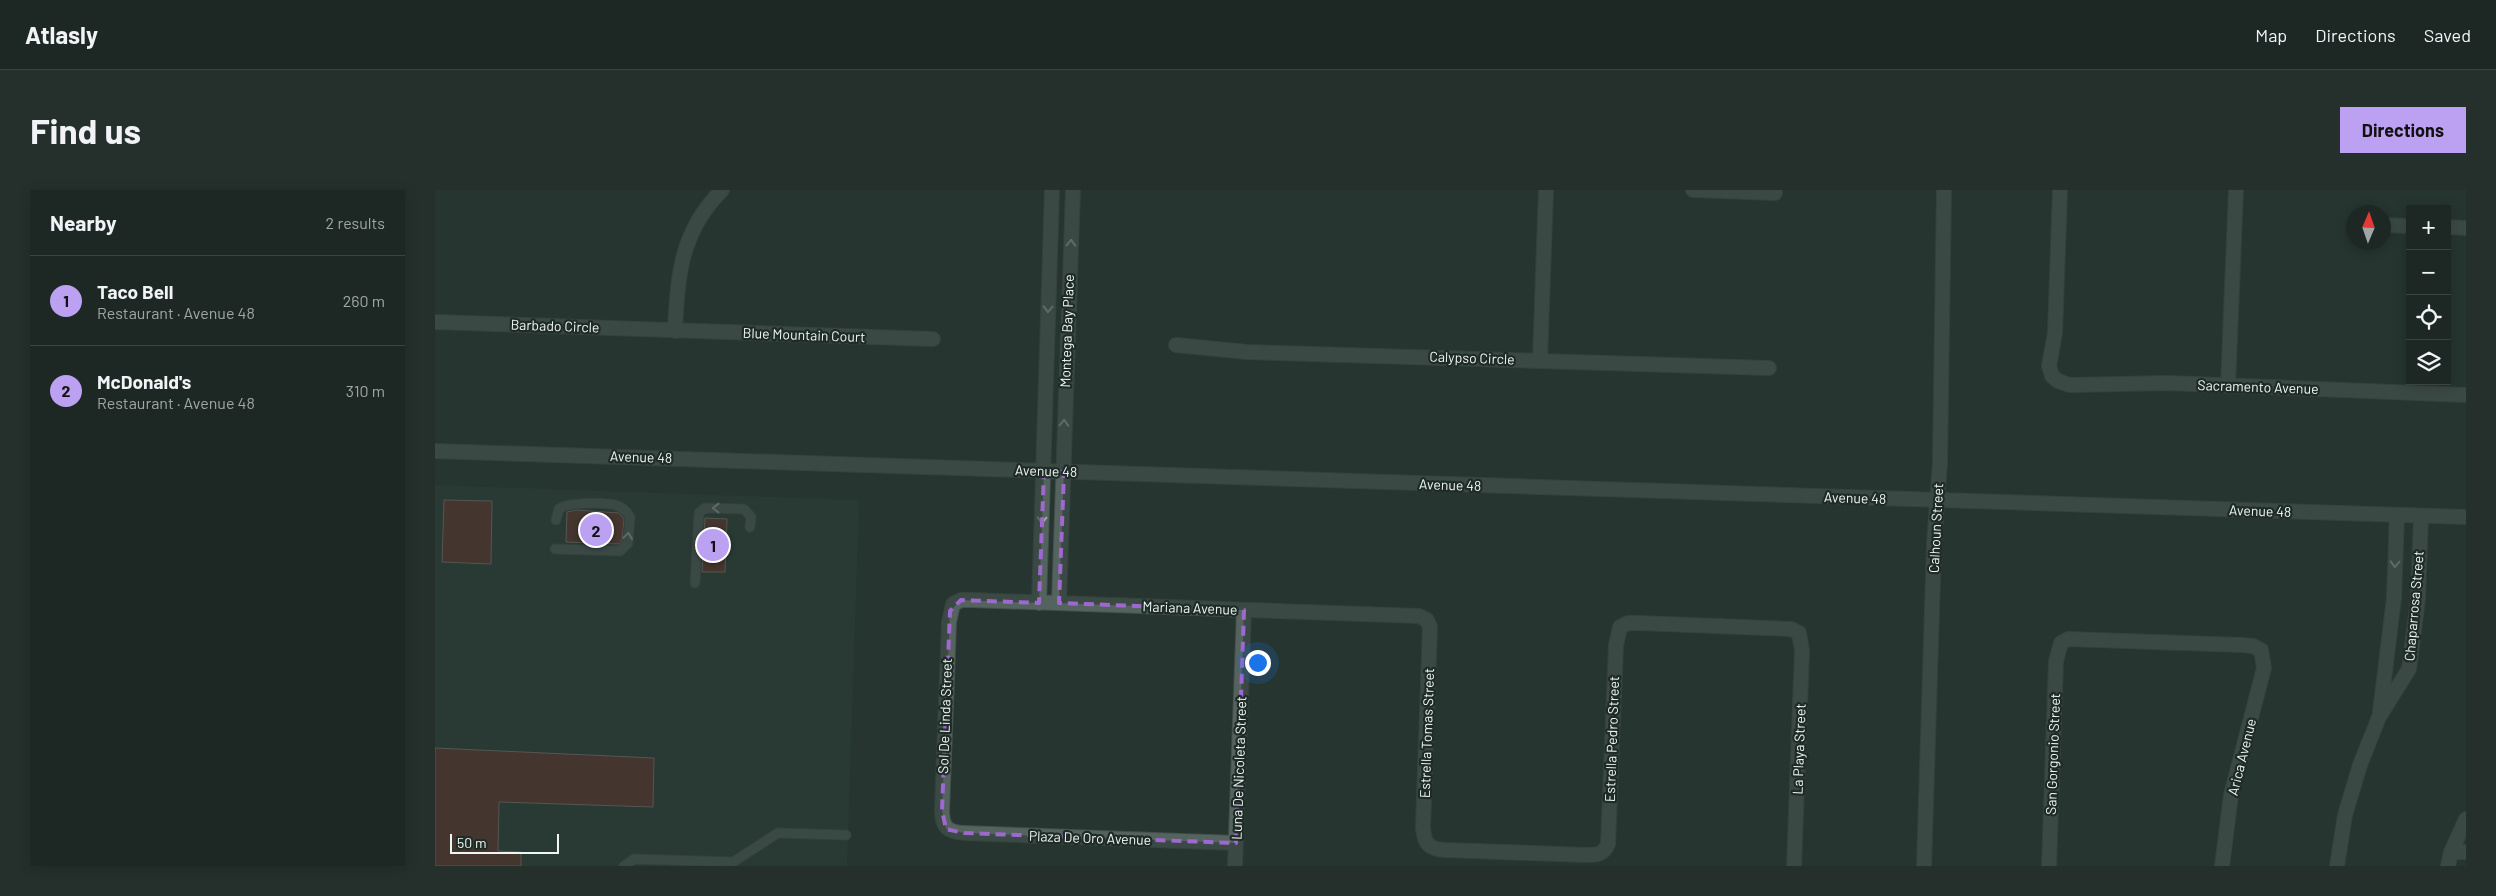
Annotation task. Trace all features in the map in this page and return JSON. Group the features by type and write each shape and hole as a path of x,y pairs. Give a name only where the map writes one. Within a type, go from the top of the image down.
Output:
{"street":[{"path":"675,331 677,289 683,255 695,225 722,190"},
{"name":"Montega Bay Place","path":"1039,602 1053,190"},
{"name":"Montega Bay Place","path":"1059,603 1073,190"},
{"path":"1540,360 1546,190"},
{"path":"1693,190 1775,193"},
{"name":"Calhoun Street","path":"1924,866 1937,501 1944,190"},
{"name":"Sacramento Avenue","path":"2060,190 2055,333 2049,366 2052,376 2058,381 2070,385 2168,383 2466,395"},
{"path":"2228,386 2236,190"},
{"path":"2391,225 2406,226"},
{"path":"2451,227 2466,228"},
{"name":"Barbado Circle","path":"435,322 675,331"},
{"name":"Blue Mountain Court","path":"675,331 933,339"},
{"name":"Calypso Circle","path":"1176,345 1247,352 1769,368"},
{"name":"Avenue 48","path":"435,450 2466,517"},
{"name":"Chaparrosa Street","path":"2379,717 2393,620 2397,515"},
{"name":"Chaparrosa Street","path":"2337,866 2352,790 2379,717 2409,669 2418,599 2421,516"},
{"name":"Mariana Avenue","path":"953,604 961,600 1039,602 1409,615 1419,616 1427,620"},
{"name":"Sol De Linda Street","path":"945,829 942,822 942,810 949,622 953,604"},
{"name":"Luna De Nicoleta Street","path":"1235,866 1244,610"},
{"name":"Estrella Tomas Street","path":"1427,620 1430,627 1430,638 1423,827 1427,845 1434,849 1597,855 1605,851"},
{"name":"Estrella Pedro Street","path":"1605,851 1609,833 1615,645 1620,627 1628,623 1781,628 1791,629 1799,633"},
{"name":"La Playa Street","path":"1794,866 1802,651 1799,633"},
{"name":"San Gorgonio Street","path":"2049,866 2056,661 2061,643 2068,639 2242,645 2261,650"},
{"name":"Arica Avenue","path":"2222,866 2231,795 2264,668 2261,650"},
{"path":"2449,866 2451,852 2466,819"},
{"name":"Plaza De Oro Avenue","path":"945,829 964,833 1236,843"},
{"path":"2451,852 2466,852"}],"lane":[{"path":"555,520 559,509 568,503 616,505 630,517 629,543 620,551 555,549"},
{"path":"695,583 697,517 699,513 705,508 743,509 751,517 750,528"},
{"path":"624,866 635,859 733,862 778,833 846,835"}],"highlighted area":[{"path":"1044,471 1064,472 1059,603 1244,610 1236,843 964,833 946,829 942,810 950,611 961,600 1039,603"}],"shaded area":[{"path":"435,485 859,500 847,866 435,866"}],"building":[{"path":"444,500 492,501 491,564 442,562"},
{"path":"576,510 619,513 624,519 622,540 619,544 566,542 567,512"},
{"path":"705,518 727,519 725,572 702,572"},
{"path":"435,748 654,758 653,807 499,802 498,851 521,852 521,866 435,866"}],"place":[{"name":"McDonald's","path":"596,530"},
{"name":"Taco Bell","path":"713,545"}]}
